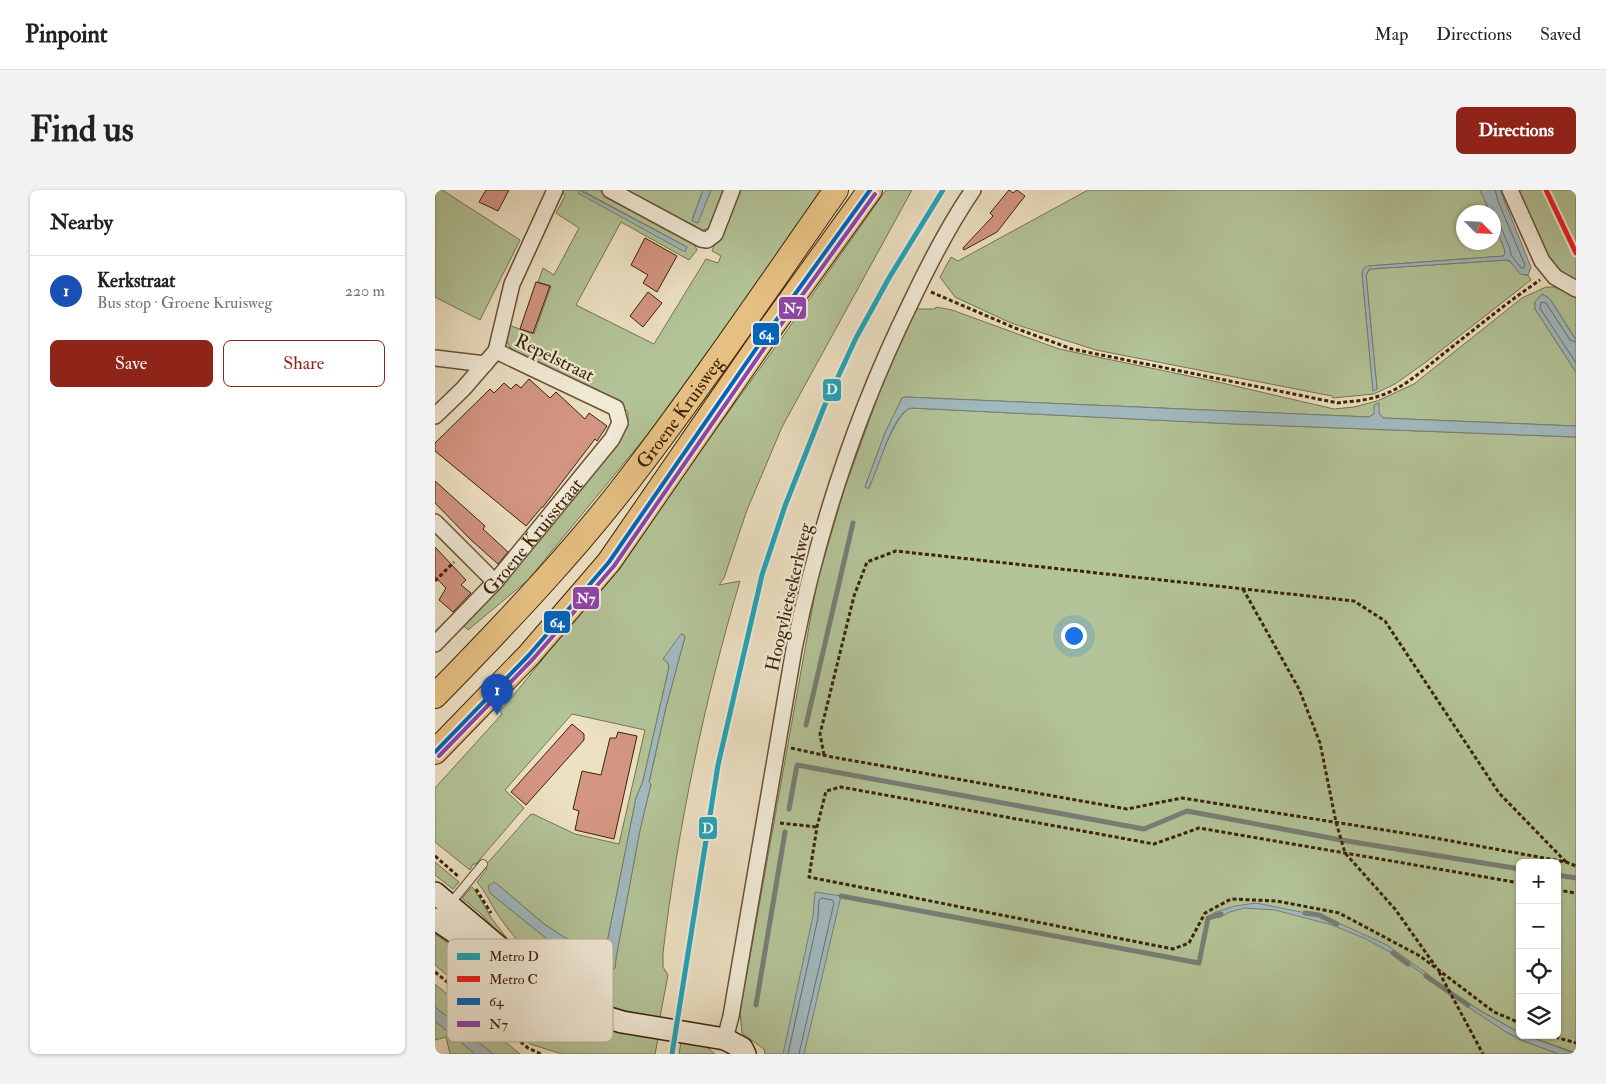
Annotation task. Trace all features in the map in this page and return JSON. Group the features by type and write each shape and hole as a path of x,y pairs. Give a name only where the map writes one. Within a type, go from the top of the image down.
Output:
{"main road":[{"name":"Groene Kruisweg","path":"507,622 579,541 641,465 837,190"},
{"name":"Groene Kruisweg","path":"435,752 529,655 609,562 767,333 870,190"},
{"name":"Groene Kruisstraat","path":"435,696 507,622"}],"street":[{"path":"496,351 511,284 555,190"},
{"path":"610,190 701,239 707,240 715,234 732,190"},
{"name":"Hoogvlietsekerkweg","path":"725,1039 731,1016 806,591 831,502 878,373 938,248 973,190"},
{"path":"1510,190 1541,261 1551,273 1565,284 1576,289"},
{"name":"Repelstraat","path":"435,416 463,389 496,351 616,408 620,423"},
{"path":"435,358 485,364"},
{"name":"Groene Kruisstraat","path":"435,644 495,582 612,439 620,423"},
{"path":"435,522 495,582"},
{"path":"438,906 473,939"},
{"path":"613,1019 725,1039 742,1048 745,1054"}],"lane":[{"path":"438,906 483,864"}],"path":[{"path":"918,287 1015,328 1072,349 1337,403 1380,396 1397,388 1508,303 1551,273"},
{"path":"435,581 465,551"},
{"path":"824,755 820,734 854,596 867,562 896,551 1354,601 1385,621 1499,793 1566,862"},
{"path":"1242,589 1299,689 1320,743 1336,822 1345,853 1395,909 1438,969 1483,1054"},
{"path":"778,745 824,755 1127,809 1182,798 1336,822 1566,862 1576,866"},
{"path":"1516,882 1199,828 1154,844 841,787 826,791 817,827 809,877 1173,948 1189,943 1205,913 1231,898 1277,901 1339,913 1420,956 1494,1012 1516,1021"},
{"path":"765,822 817,827"},
{"path":"435,856 462,879"},
{"path":"1561,891 1576,893"},
{"path":"435,972 447,982"},
{"path":"1561,1039 1576,1043"},
{"path":"521,1042 541,1054"}],"green space":[{"path":"435,190 442,190 520,240 480,320 435,297"},
{"path":"562,190 579,190 579,193 685,251 687,247 581,190 599,190 692,240 697,250 689,260 621,222 576,305 654,344 706,259 718,263 721,256 712,251 737,190 825,190 648,434 528,580 468,630 464,626 515,570 582,488 628,425 628,412 621,405 513,350 507,342 508,325 534,334 551,286 538,282 543,268 554,275 579,228 556,213 565,196"},
{"path":"620,190 703,190 692,220 697,223 711,190 728,190 711,227 701,231"},
{"path":"886,190 912,190 782,427 747,510 724,578 719,585 740,581 715,672 684,812 663,953 663,967 668,975 660,1017 613,1007 613,969 615,968 640,830 651,784 649,783 666,707 685,637 683,634 663,659 668,663 669,667 643,781 636,798 608,939 568,939 544,924 497,884 490,893 547,939 516,939 477,882 487,869 485,866 530,815 533,814 575,834 619,844 645,730 572,714 505,790 524,808 476,864 473,864 470,870 435,842 435,788 502,714 500,711 529,677 646,524 750,382"},
{"path":"1088,190 1480,190 1487,205 1456,205 1456,250 1501,250 1501,240 1505,251 1504,256 1368,266 1363,270 1373,390 1377,389 1366,275 1370,269 1507,260 1518,271 1528,275 1531,280 1395,384 1374,394 1333,398 1332,396 1096,350 1011,323 955,297 940,277 951,257 958,261"},
{"path":"1517,190 1576,190 1576,283 1556,269 1549,260"},
{"path":"1546,287 1554,287 1576,296 1576,340 1550,299 1542,294 1535,302 1535,309 1576,372 1576,426 1383,418 1379,413 1378,403 1374,414 1369,417 905,397 902,398 885,433 865,487 869,488 887,443 899,420 911,408 1235,424 1576,437 1576,1053 1536,1039 1561,1039 1561,859 1516,859 1516,1031 1464,1000 1516,1039 1559,1054 765,1054 764,1049 742,1033 740,1012 817,582 844,490 881,388 910,316 915,309 935,309 936,307 952,310 1059,349 1218,382 1334,409 1354,407 1377,401 1414,384 1522,298"},
{"path":"435,862 459,882 453,889 435,875"},
{"path":"472,887 492,919 508,939 504,939 480,913 462,898"},
{"path":"435,934 447,943 447,975 435,965"},
{"path":"435,984 447,994 447,1017 435,1007"},
{"path":"435,1021 447,1031 447,1041 446,1037 435,1040"},
{"path":"613,1029 658,1039 655,1054 562,1054 528,1042 613,1042"},
{"path":"447,1042 460,1042 475,1054 450,1054"},
{"path":"478,1042 505,1042 520,1054 493,1054"},
{"path":"681,1042 707,1047 715,1054 679,1054"}],"water":[{"path":"579,190 687,247 685,252 578,193"},
{"path":"703,190 711,190 698,223 692,221"},
{"path":"1480,190 1500,190 1531,267 1528,275 1520,274 1510,261 1507,260 1369,269 1366,275 1377,389 1373,391 1362,273 1364,268 1368,266 1504,256 1505,251 1501,240 1501,205 1487,205"},
{"path":"1542,294 1550,299 1576,340 1576,372 1535,309 1535,302"},
{"path":"902,398 1369,417 1374,414 1374,405 1379,403 1379,413 1383,418 1576,426 1576,437 1235,424 911,408 904,412 892,431 868,489 865,487 885,433"},
{"path":"681,634 683,634 685,637 666,707 649,782 651,784 640,830 615,968 613,969 613,939 608,939 636,798 643,781 669,667 668,663 663,659"},
{"path":"494,882 497,884 544,924 568,939 547,939 490,893 488,886"},
{"path":"815,892 841,896 804,1054 783,1054 813,916"},
{"path":"1256,903 1311,914 1343,925 1387,945 1429,975 1430,979 1399,957 1364,938 1332,925 1275,910 1244,908 1218,918 1213,913 1235,906"},
{"path":"1464,1000 1516,1031 1516,1037 1506,1032 1462,1003"},
{"path":"435,1007 447,1017 447,1031 435,1021"},
{"path":"1519,1039 1536,1039 1576,1054 1559,1054"},
{"path":"460,1042 478,1042 493,1054 475,1054"}],"building":[{"path":"486,190 509,190 498,211 479,202"},
{"path":"1009,190 1013,193 1017,190 1025,196 997,232 964,250 963,248 993,216 990,213"},
{"path":"645,238 677,256 657,292 643,283 648,275 631,265"},
{"path":"536,282 550,286 533,333 520,329"},
{"path":"648,292 662,303 643,327 630,316"},
{"path":"529,379 550,398 556,392 585,419 589,413 607,426 597,441 595,439 543,507 526,526 435,451 435,443 490,389 494,393 504,383 511,389 516,384 521,388"},
{"path":"435,481 485,526 483,529 508,552 498,564 471,540 435,503"},
{"path":"435,547 466,580 461,585 471,593 453,612 439,600 446,588 435,577"},
{"path":"572,724 584,734 584,740 526,805 511,792"},
{"path":"618,732 637,736 614,839 575,830 579,811 573,809 582,771 601,775 610,738 616,738"}],"waterway":[{"path":"806,725 853,523"},
{"path":"789,809 797,765 1144,829 1187,811 1341,840 1516,868"},
{"path":"756,1005 785,832"},
{"path":"1561,876 1576,878"},
{"path":"841,896 1199,963 1208,918 1221,914"},
{"path":"1305,913 1319,915 1337,924"},
{"path":"1393,953 1408,964"},
{"path":"1426,976 1468,1005"}],"metro line":[{"name":"D","path":"672,1054 718,765 762,575 785,506 824,407 856,338 889,278 943,190"},
{"name":"C","path":"1546,190 1576,253"}],"transit line":[{"name":"64","path":"435,752 529,655 609,562 767,333 870,190"},
{"name":"N7","path":"439,756 533,659 614,566 772,337 875,194"}],"place":[{"name":"Kerkstraat","path":"497,715"}]}
